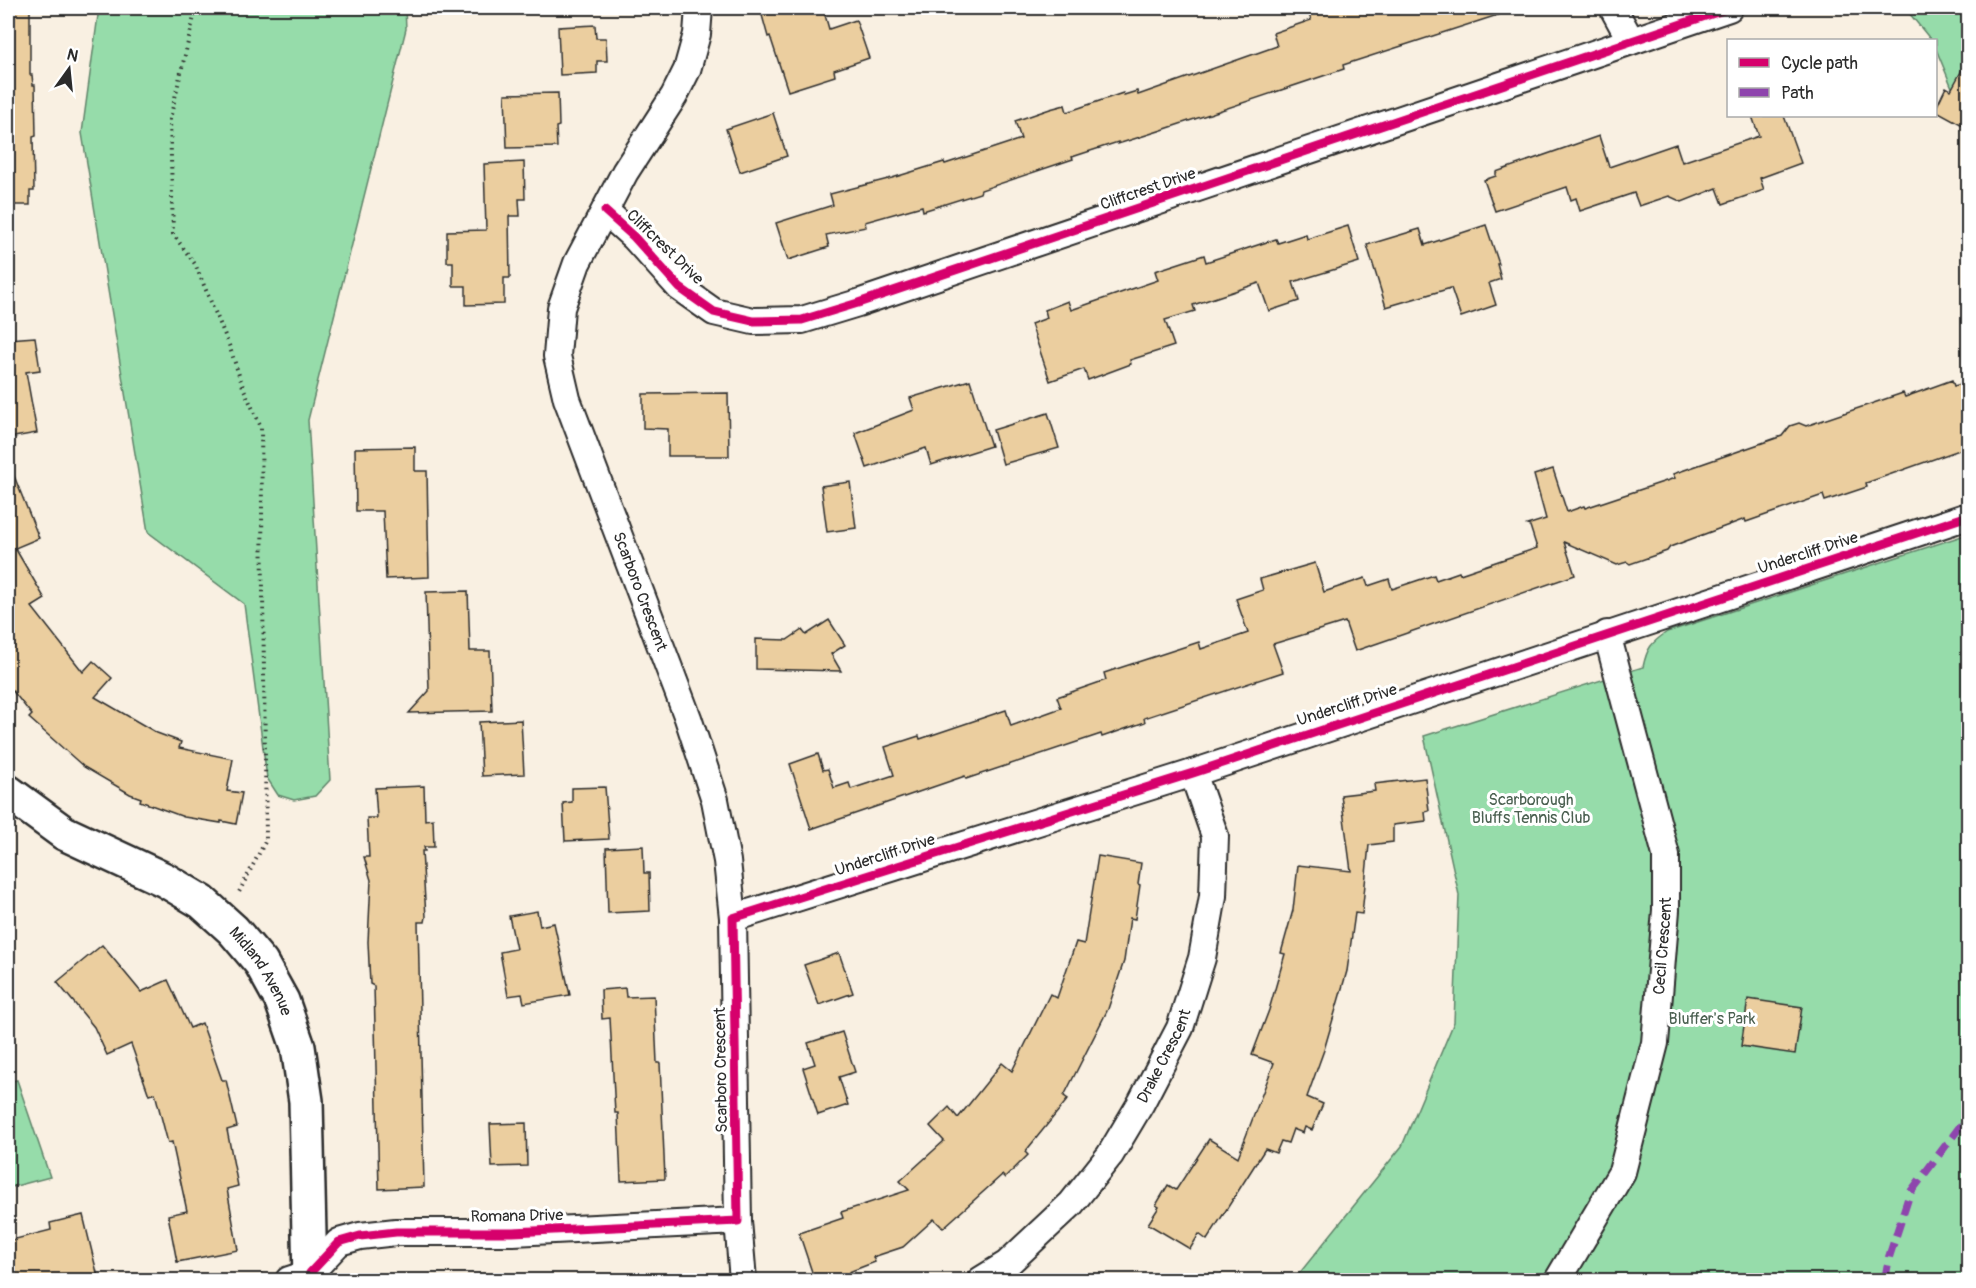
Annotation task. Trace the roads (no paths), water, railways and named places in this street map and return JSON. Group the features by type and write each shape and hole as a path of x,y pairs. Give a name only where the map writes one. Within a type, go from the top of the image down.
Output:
{"street":[{"name":"Scarboro Crescent","path":"699,8 697,34 687,70 674,96 625,172 577,263 561,308 557,356 567,399 688,718 715,800 727,861 733,918 738,1221 743,1281"},
{"path":"1613,8 1631,41"},
{"name":"Cliffcrest Drive","path":"605,211 634,237 680,288 714,312 753,321 802,320 880,296 1729,8"},
{"name":"Undercliff Drive","path":"733,918 1193,773 1968,516"},
{"name":"Cecil Crescent","path":"1558,1281 1622,1173 1655,1043 1664,932 1666,855 1608,634"},
{"name":"Drake Crescent","path":"981,1281 1007,1264 1078,1196 1110,1155 1141,1103 1180,1028 1202,958 1213,896 1215,836 1193,773"},
{"name":"Midland Avenue","path":"8,792 64,833 165,880 202,902 223,921 261,963 282,1001 298,1047 306,1101 303,1278"},
{"name":"Romana Drive","path":"303,1278 339,1242 360,1236 396,1232 513,1232 738,1221"}],"park label":[{"name":"Scarborough Bluffs Tennis Club","path":"1531,809"},
{"name":"Bluffer's Park","path":"1712,1019"}]}
